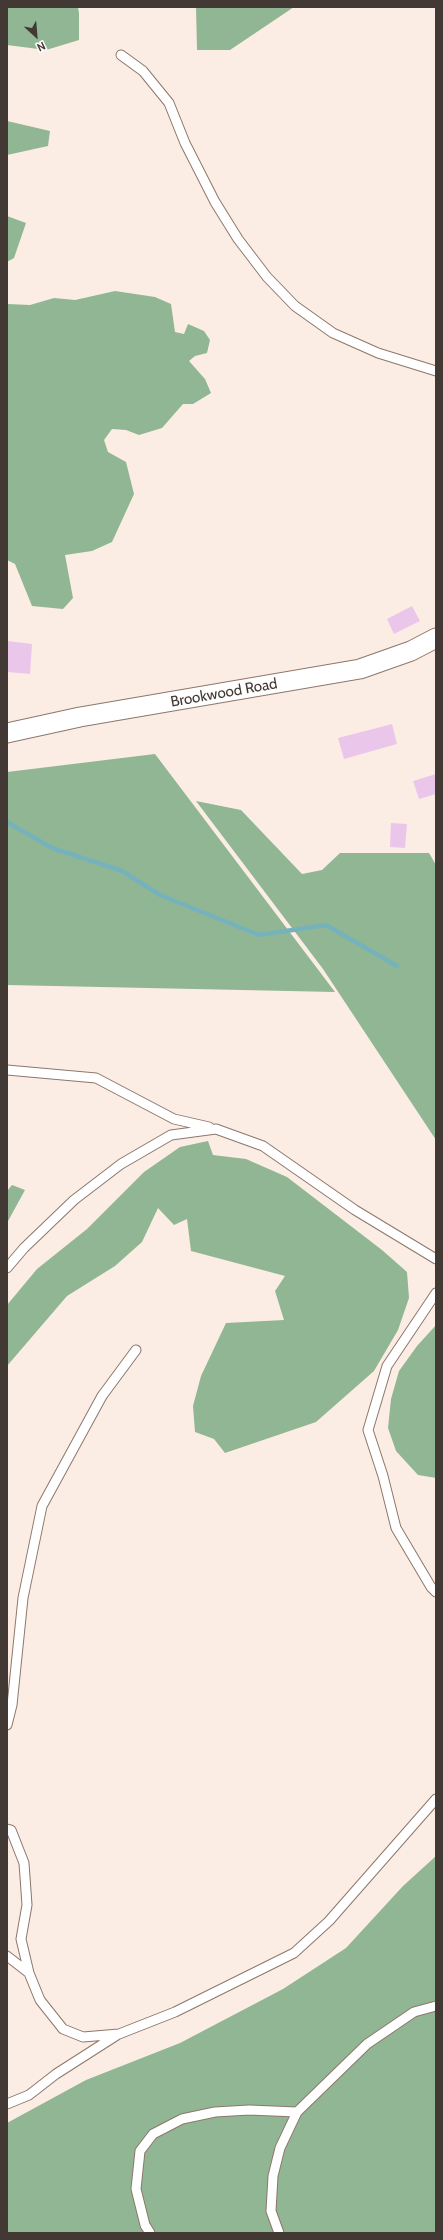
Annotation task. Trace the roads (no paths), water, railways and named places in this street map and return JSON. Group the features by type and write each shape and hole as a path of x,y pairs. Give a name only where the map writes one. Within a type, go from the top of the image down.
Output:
{"street":[{"name":"Brookwood Road","path":"7,733 80,717 360,669 411,651 436,638"}],"lane":[{"path":"121,55 143,71 169,103 185,143 215,202 238,239 267,277 295,306 333,332 378,353 436,371"},
{"path":"7,1070 96,1078 174,1119 216,1129 263,1146 355,1210 436,1259"},
{"path":"7,1268 24,1248 74,1200 121,1164 171,1134 216,1129"},
{"path":"436,1293 387,1366 368,1430 383,1476 396,1528 431,1587 436,1592"},
{"path":"7,1725 12,1705 23,1598 42,1506 102,1396 136,1350"},
{"path":"7,2104 29,2095 56,2074 119,2034 176,2012 294,1953 329,1922 436,1800"},
{"path":"7,1829 11,1830 24,1864 27,1905 21,1939 29,1973 40,2000 62,2029 84,2037 119,2034"},
{"path":"7,1956 29,1973"},
{"path":"279,2233 271,2211 273,2176 280,2148 297,2112 367,2044 414,2012 436,2006"},
{"path":"150,2233 145,2225 136,2189 140,2150 153,2134 182,2119 215,2112 249,2110 297,2112"}],"waterway":[{"path":"7,822 52,848 122,871 160,895 259,935 326,925 397,966"}]}
